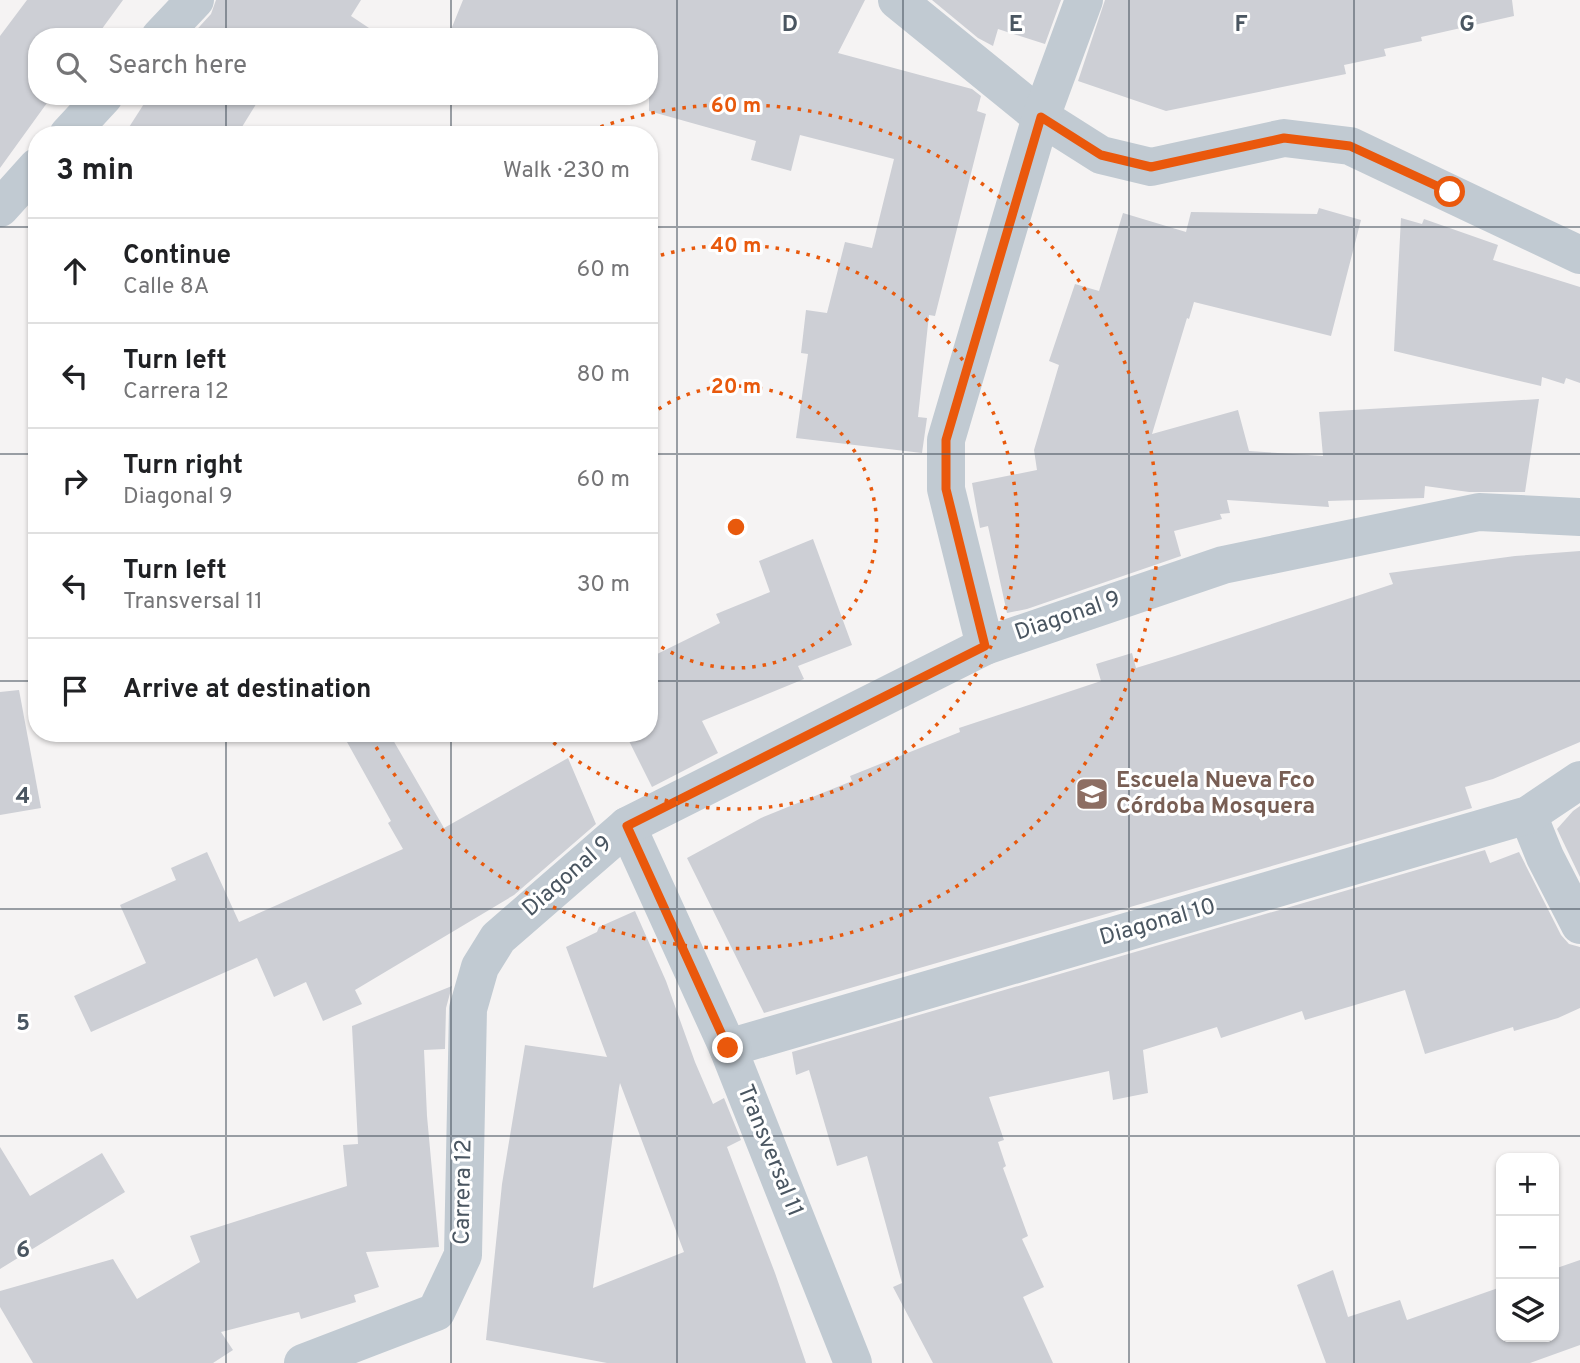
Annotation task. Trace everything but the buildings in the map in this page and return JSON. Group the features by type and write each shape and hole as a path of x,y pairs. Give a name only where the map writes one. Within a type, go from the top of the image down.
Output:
{"street":[{"path":"169,28 195,0"},
{"path":"897,0 1041,117 1101,155 1151,167 1284,138 1350,146 1580,255"},
{"path":"985,646 946,489 946,440 1041,117 1084,0"},
{"path":"76,126 96,105"},
{"path":"0,208 28,177"},
{"name":"Diagonal 9","path":"480,967 498,938 627,826 985,646 1223,565 1479,513 1580,517"},
{"name":"Diagonal 10","path":"728,1048 1528,815 1580,780"},
{"path":"1528,815 1545,857 1580,925"},
{"name":"Transversal 11","path":"627,826 728,1048 853,1363"},
{"name":"Carrera 12","path":"303,1363 436,1312 463,1255 468,1009 480,967"}],"place":[{"name":"Escuela Nueva Fco Córdoba Mosquera","path":"1092,794"}],"route":[{"path":"728,1048 627,826 985,646 946,489 946,440 1041,117 1101,155 1151,167 1284,138 1350,146 1450,192"}]}
